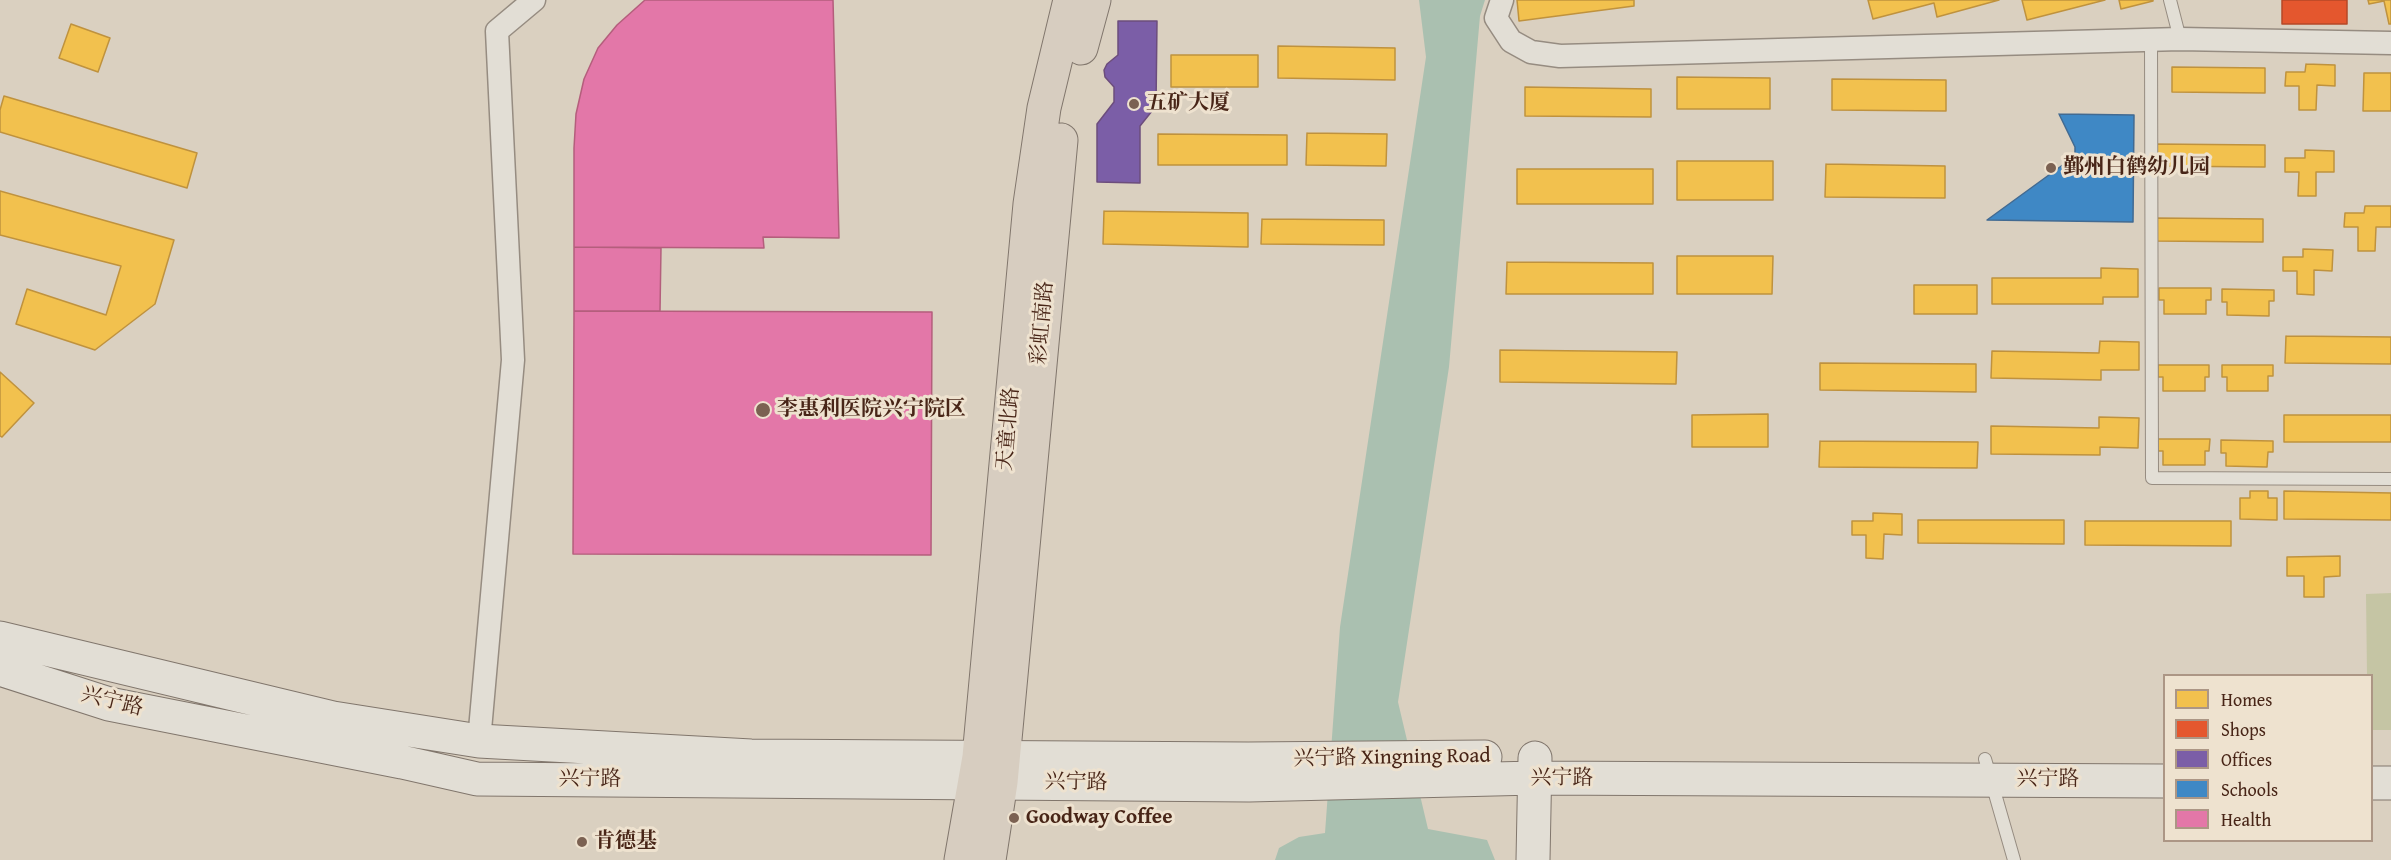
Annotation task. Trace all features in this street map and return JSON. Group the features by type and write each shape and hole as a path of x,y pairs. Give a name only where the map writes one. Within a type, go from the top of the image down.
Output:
{"main road":[{"name":"天童北路","path":"989,860 990,770 1030,204 1044,108 1070,0"},
{"name":"彩虹南路","path":"990,770 1060,147 1066,108 1094,0"},
{"name":"兴宁路","path":"0,638 333,718 479,741 990,770"},
{"name":"兴宁路","path":"0,669 109,704 477,779 990,770 1248,772"},
{"name":"兴宁路","path":"1535,767 1988,769 2163,759"},
{"path":"2373,760 2391,760"},
{"path":"1533,860 1535,767"},
{"name":"兴宁路 Xingning Road","path":"1248,772 1535,767"},
{"name":"兴宁路","path":"1988,769 2163,781"},
{"name":"天童北路","path":"961,860 990,770"},
{"path":"2373,783 2391,783"}],"street":[{"path":"479,741 513,360 497,31 534,0"},
{"path":"1502,0 1496,18 1511,41 1531,52 1560,56 2180,39 2391,43"}],"lane":[{"path":"2170,0 2180,39"},
{"path":"2151,40 2152,478 2391,479"},
{"path":"1988,769 2014,860"}],"shaded area":[{"path":"1419,0 1485,0 1480,16 1449,367 1398,702 1428,829 1487,840 1495,860 1275,860 1279,848 1299,837 1325,833 1340,627 1426,57"},
{"path":"2391,593 2391,730 2373,730 2373,674 2367,674 2366,594"}],"building: Homes":[{"path":"1517,0 1634,0 1634,6 1519,21"},
{"path":"1868,0 1999,0 1937,17 1934,3 1873,19"},
{"path":"2022,0 2105,0 2027,20"},
{"path":"2119,0 2153,0 2153,1 2121,9"},
{"path":"2368,0 2391,0 2391,24 2389,24 2384,1 2369,4"},
{"path":"71,24 110,38 98,72 59,58"},
{"path":"1278,46 1395,48 1395,80 1278,78"},
{"path":"1171,55 1258,55 1258,87 1171,87"},
{"path":"2306,64 2335,65 2335,86 2317,85 2316,110 2299,110 2299,86 2285,86 2286,72 2305,72"},
{"path":"2172,67 2265,68 2265,93 2172,92"},
{"path":"2364,73 2391,73 2391,111 2363,111"},
{"path":"1677,77 1770,78 1770,109 1677,109"},
{"path":"1832,79 1946,80 1946,111 1832,110"},
{"path":"1525,87 1651,89 1651,117 1525,116"},
{"path":"4,96 197,153 187,188 0,132 0,110"},
{"path":"1307,133 1387,134 1386,166 1306,165"},
{"path":"1158,134 1287,135 1287,165 1158,165"},
{"path":"2155,144 2265,145 2265,167 2155,166"},
{"path":"2305,150 2334,151 2334,172 2316,172 2316,196 2298,196 2299,172 2285,172 2285,158 2305,158"},
{"path":"1677,161 1773,161 1773,200 1677,200"},
{"path":"1826,164 1945,166 1945,198 1825,197"},
{"path":"1517,169 1653,169 1653,204 1517,204"},
{"path":"0,191 174,240 155,304 95,350 16,324 27,289 106,315 121,266 0,235"},
{"path":"2365,206 2391,206 2391,227 2376,227 2375,251 2358,251 2358,227 2344,227 2345,213 2364,213"},
{"path":"1104,211 1248,213 1248,247 1103,244"},
{"path":"2155,218 2263,219 2263,242 2155,241"},
{"path":"1262,219 1384,220 1384,245 1261,244"},
{"path":"2303,249 2333,250 2332,271 2314,270 2314,295 2297,294 2297,271 2283,271 2283,257 2303,257"},
{"path":"1677,256 1773,256 1772,294 1677,294"},
{"path":"1507,262 1653,263 1653,294 1506,294"},
{"path":"2101,268 2138,269 2138,297 2103,297 2103,304 1992,304 1992,278 2101,278"},
{"path":"1914,285 1977,285 1977,314 1914,314"},
{"path":"2159,288 2211,288 2211,300 2206,300 2206,314 2164,314 2164,300 2159,300"},
{"path":"2222,289 2274,290 2274,301 2269,301 2269,316 2227,315 2227,302 2222,302"},
{"path":"2286,336 2391,337 2391,364 2285,363"},
{"path":"2100,341 2139,342 2139,370 2101,370 2101,380 1991,378 1992,351 2099,353"},
{"path":"1500,350 1677,352 1676,384 1500,382"},
{"path":"1820,363 1976,364 1976,392 1820,390"},
{"path":"2158,365 2209,365 2209,377 2205,377 2205,391 2163,391 2163,377 2158,377"},
{"path":"2222,365 2273,365 2273,376 2268,376 2268,391 2227,391 2227,377 2222,377"},
{"path":"0,372 34,403 2,437 0,436"},
{"path":"1768,414 1768,447 1692,447 1692,415"},
{"path":"2284,415 2391,415 2391,442 2284,442"},
{"path":"2099,417 2139,418 2138,448 2100,447 2100,455 1991,454 1991,426 2099,428"},
{"path":"2158,439 2210,439 2209,451 2205,451 2205,465 2163,465 2163,451 2158,451"},
{"path":"2221,440 2273,441 2273,452 2268,452 2267,467 2226,466 2226,453 2221,453"},
{"path":"1820,441 1978,442 1977,468 1819,467"},
{"path":"2250,491 2268,491 2268,498 2277,498 2277,520 2240,519 2240,498 2250,498"},
{"path":"2284,491 2391,493 2391,520 2284,519"},
{"path":"1873,513 1902,514 1902,535 1884,534 1883,559 1866,558 1866,535 1852,535 1852,521 1873,521"},
{"path":"1918,520 2064,520 2064,544 1918,543"},
{"path":"2085,521 2231,521 2231,546 2085,545"},
{"path":"2340,556 2340,576 2324,577 2324,597 2304,597 2304,576 2287,576 2287,557"}],"building: Shops":[{"path":"2282,0 2347,0 2347,24 2282,24"}],"building: Offices":[{"name":"五矿大厦","path":"1118,21 1157,21 1156,106 1140,126 1140,183 1097,182 1097,124 1114,102 1114,87 1105,77 1104,70 1107,64 1118,55"}],"building: Schools":[{"path":"2059,114 2134,115 2133,222 1987,220 2075,156 2075,147"}],"building: Health":[{"path":"645,0 833,0 839,238 763,237 764,248 574,247 576,114 584,79 598,48 617,25"},
{"path":"574,247 661,248 660,311 574,311"},
{"path":"574,311 932,312 931,555 573,554"}],"place":[{"name":"五矿大厦","path":"1134,104"},
{"name":"鄞州白鹤幼儿园","path":"2051,168"},
{"name":"李惠利医院兴宁院区","path":"763,410"},
{"name":"Goodway Coffee","path":"1014,818"},
{"name":"肯德基","path":"582,842"}]}
